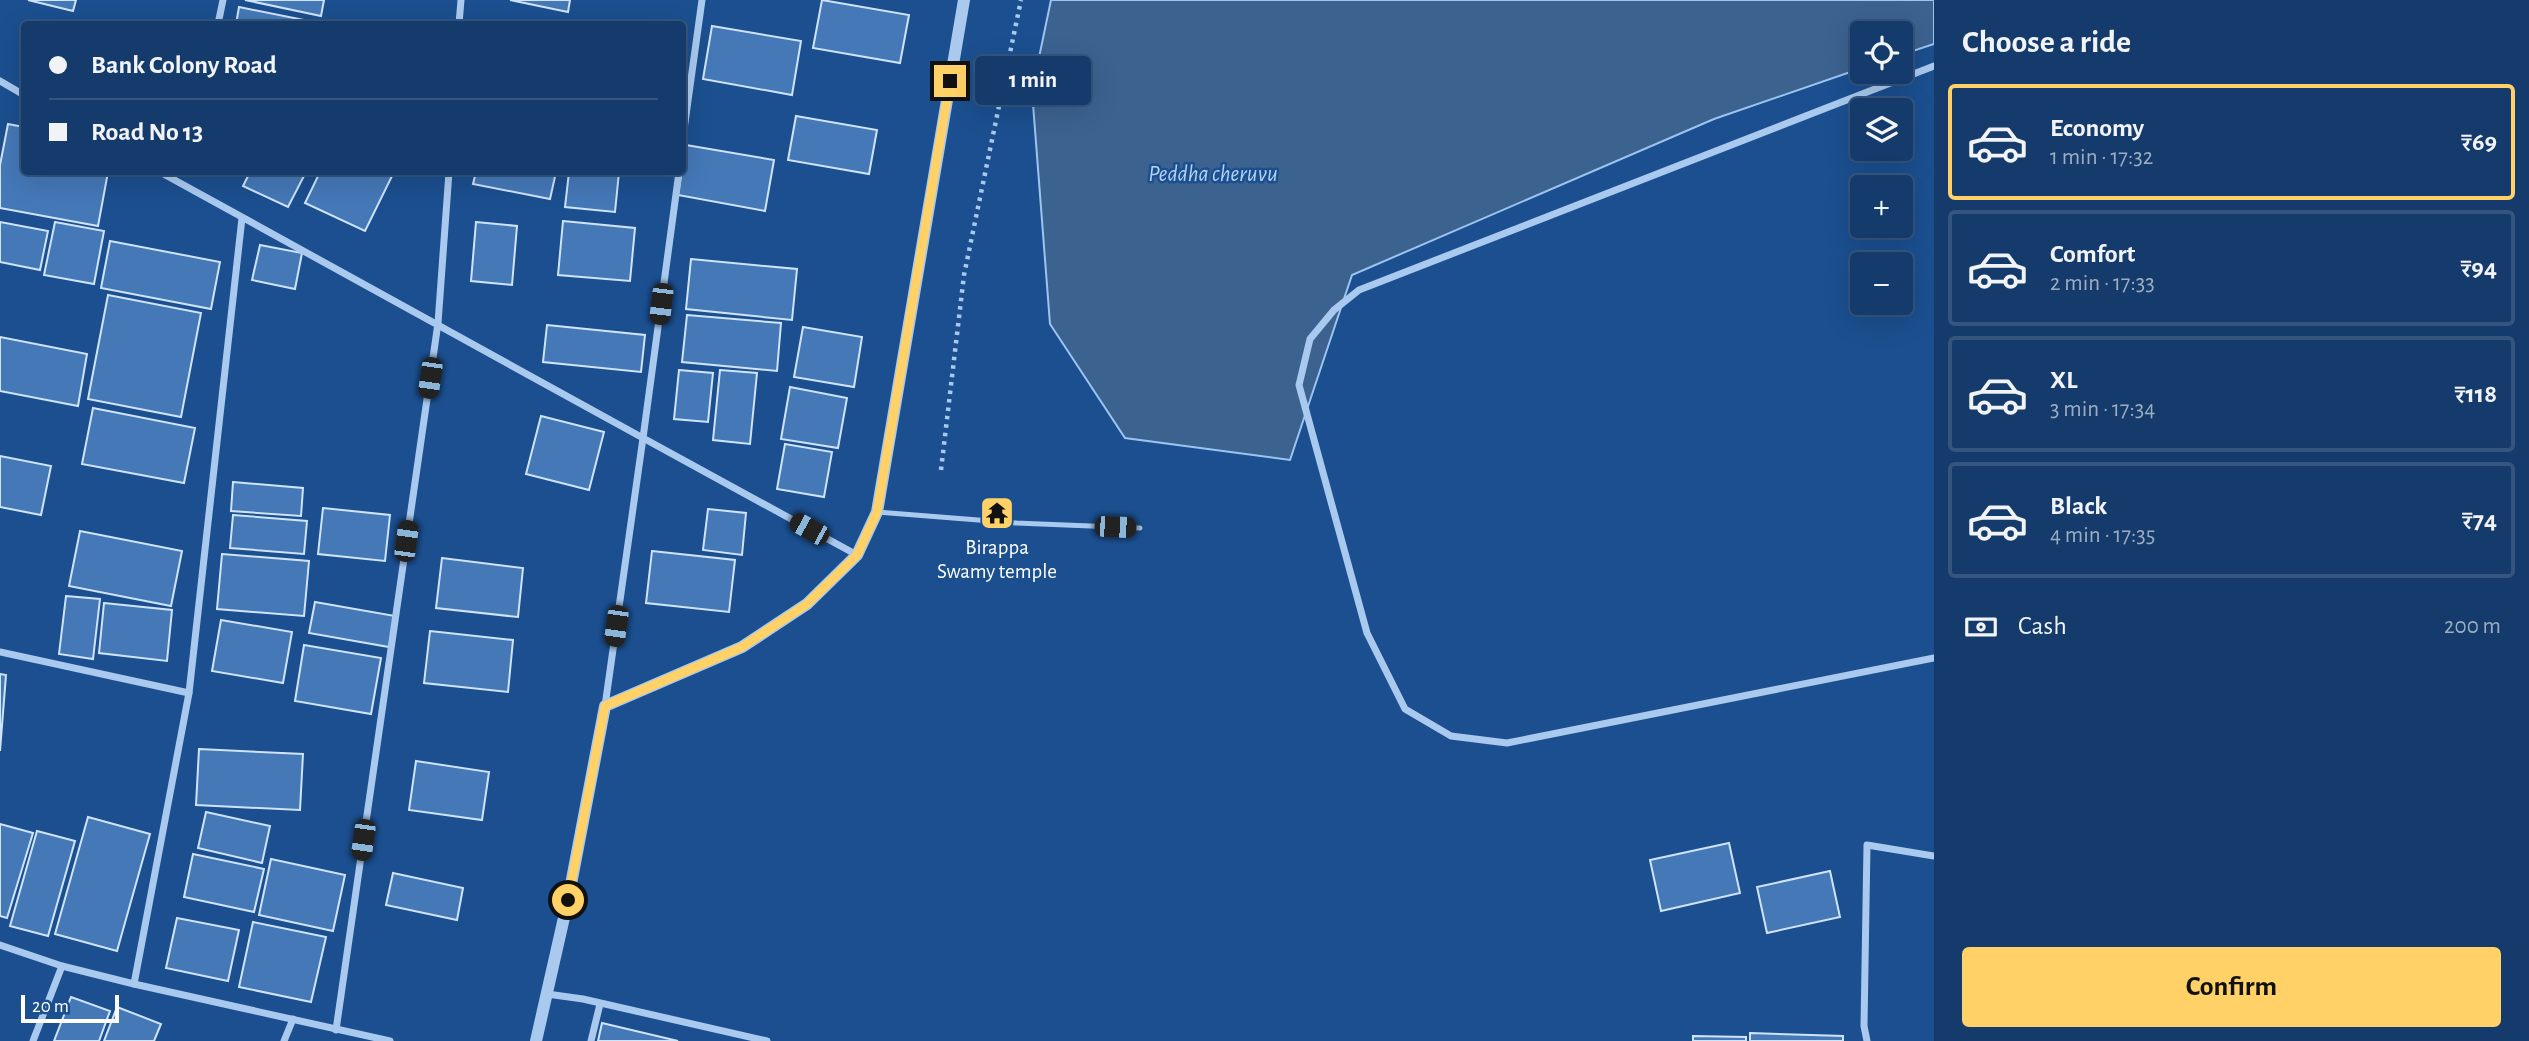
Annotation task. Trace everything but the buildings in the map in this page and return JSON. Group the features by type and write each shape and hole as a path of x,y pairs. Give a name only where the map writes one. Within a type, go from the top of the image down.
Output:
{"street":[{"path":"219,21 223,0"},
{"path":"459,21 461,0"},
{"path":"686,115 702,0"},
{"path":"605,706 742,647 807,604 857,555 877,512 964,0"},
{"path":"1934,66 1359,290 1334,310 1310,340 1299,385 1367,633 1405,709 1451,736 1507,743 1934,658"},
{"path":"0,81 21,93"},
{"path":"165,175 857,555"},
{"path":"335,1030 438,323 449,175"},
{"path":"536,1041 568,900 605,706 679,175"},
{"path":"134,984 190,693 242,218"},
{"path":"0,652 190,693"},
{"path":"1867,1041 1864,1026 1867,845 1934,856"},
{"path":"0,946 62,966 134,984 390,1041"},
{"path":"33,1041 62,966"},
{"path":"547,994 583,999 737,1037 766,1041"},
{"path":"591,1041 600,1004"},
{"path":"284,1041 293,1019"}],"lane":[{"path":"877,512 1016,523 1140,528"}],"path":[{"path":"941,471 964,275 1021,0"}],"water":[{"name":"Peddha cheruvu","path":"1051,0 1934,0 1934,44 1913,51 1913,21 1850,21 1850,72 1714,119 1352,275 1290,460 1125,438 1050,324 1032,91"}],"place":[{"name":"Birappa Swamy temple","path":"997,513"}],"route":[{"path":"568,900 605,706 742,647 807,604 857,555 877,512 950,81"}]}
